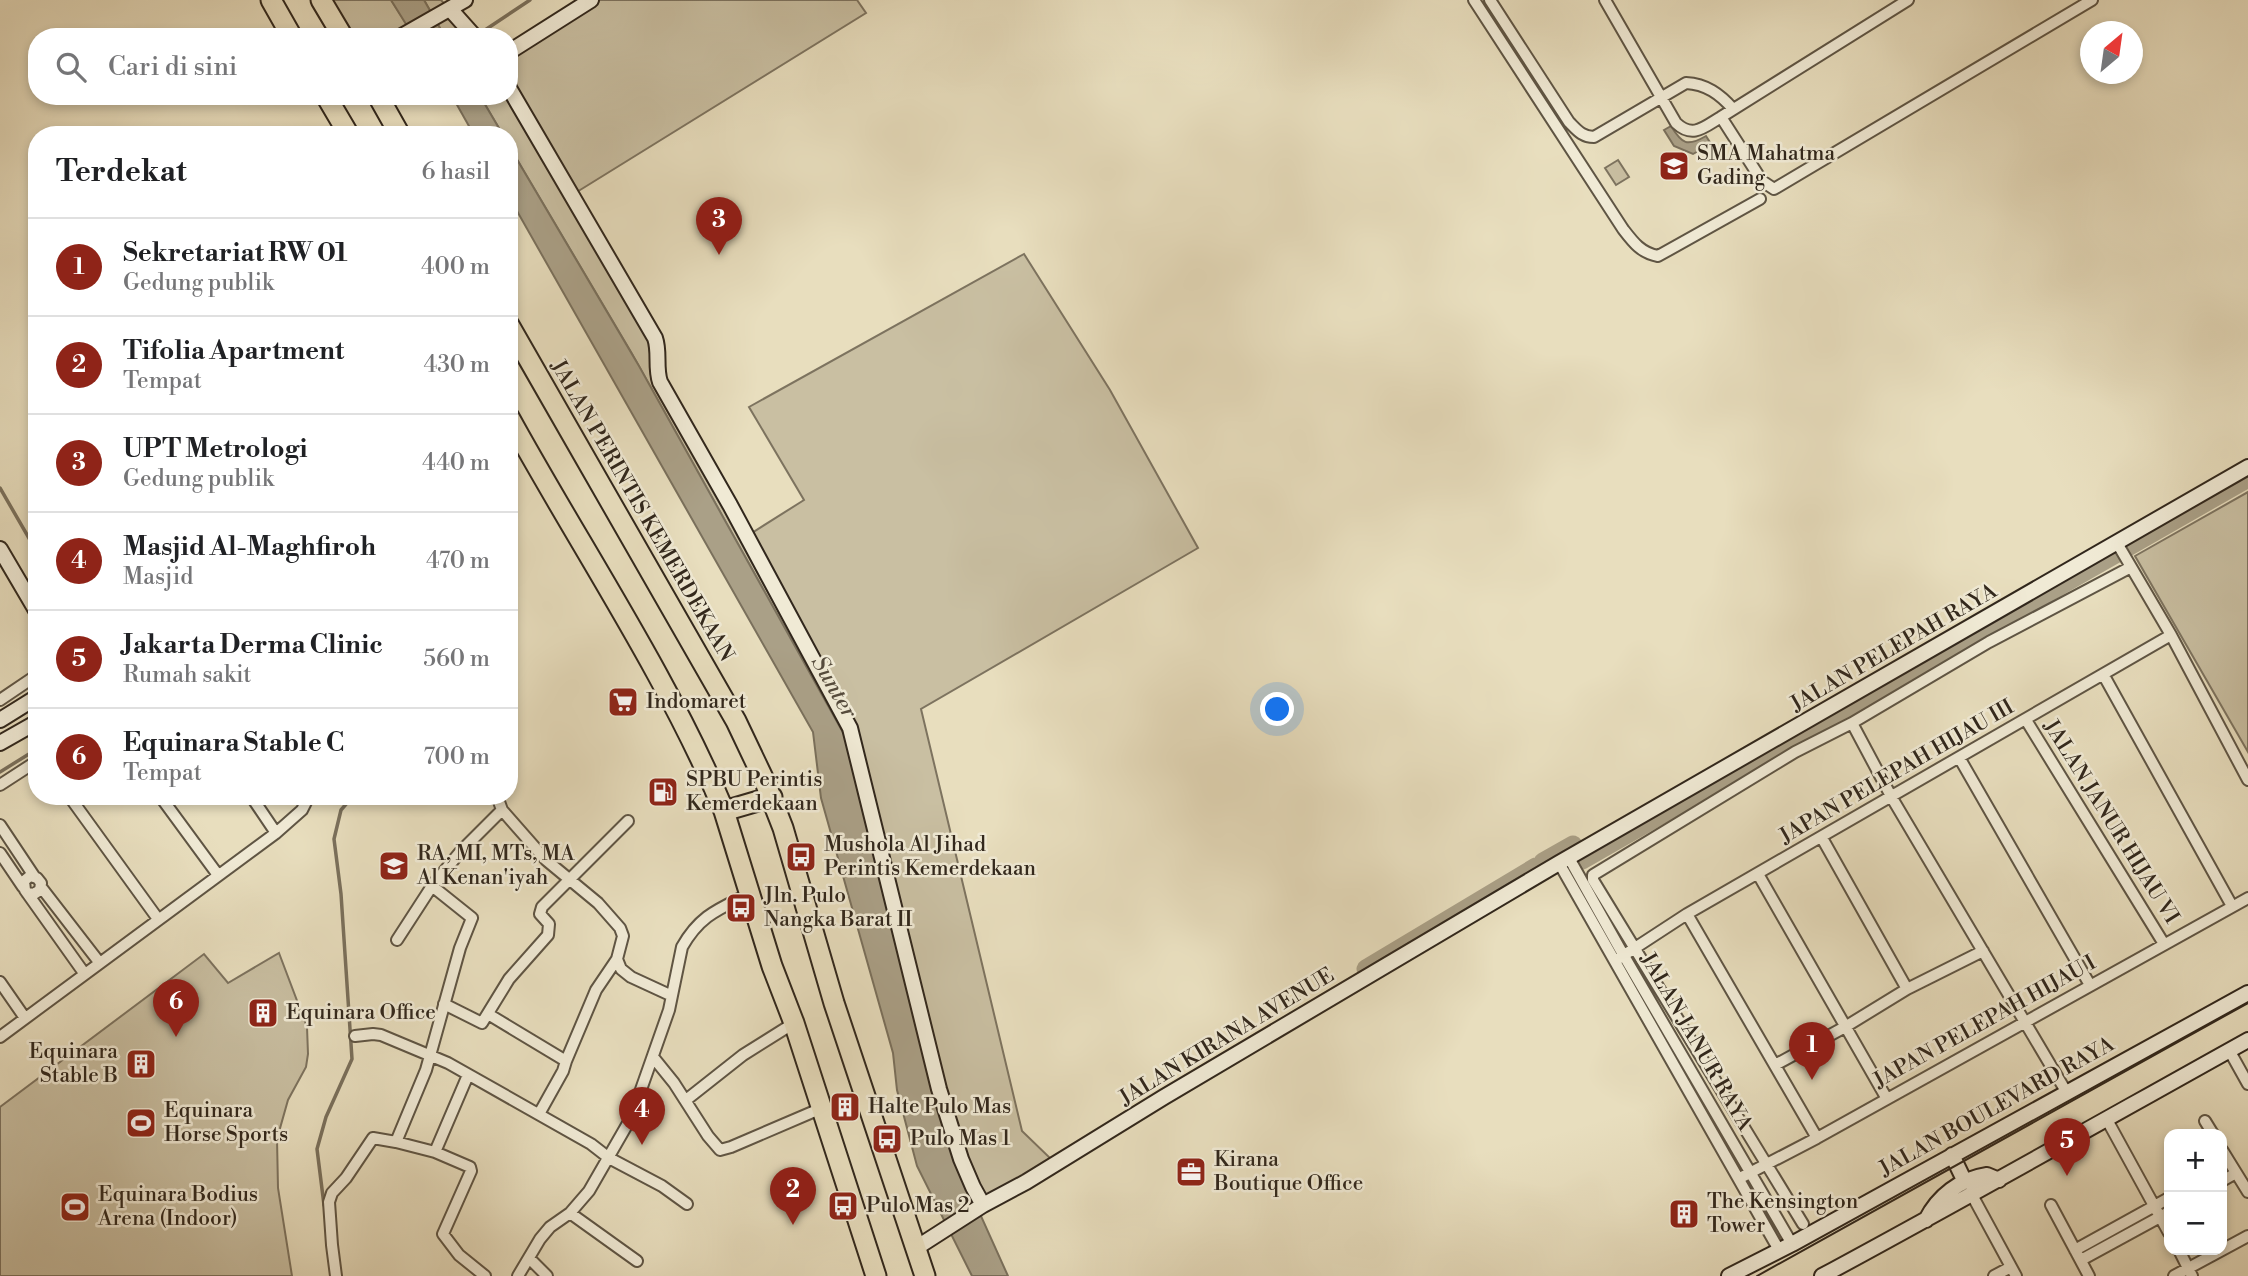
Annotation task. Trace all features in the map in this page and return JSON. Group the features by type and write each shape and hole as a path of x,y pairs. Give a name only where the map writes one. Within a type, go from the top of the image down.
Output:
{"highway":[{"path":"271,0 287,28"},
{"path":"321,0 338,28"},
{"path":"331,105 344,126"},
{"path":"382,105 395,126"},
{"name":"JALAN PERINTIS KEMERDEKAAN","path":"518,341 736,721 772,797 834,1003 925,1276"},
{"path":"518,447 689,733 724,811 876,1276"},
{"path":"724,811 772,797"}],"street":[{"path":"416,28 465,0"},
{"path":"518,46 591,0"},
{"path":"1474,0 1623,229 1639,248 1658,256 1760,199"},
{"path":"1490,0 1569,122 1587,137 1594,137 1686,83 1696,84 1717,93 1733,109"},
{"path":"1605,0 1660,99 1675,123 1684,131 1697,130 1721,117 1908,0"},
{"path":"1721,117 1762,181 1774,188 2092,0"},
{"path":"449,10 466,28"},
{"path":"518,103 655,338 660,382 730,505 849,728 939,1089 961,1159 981,1207"},
{"name":"JALAN PELEPAH RAYA","path":"1564,861 2118,545 2248,467"},
{"path":"2118,545 2171,635 2248,780"},
{"path":"0,550 28,597"},
{"name":"JALAN PELEPAH RAYA","path":"1636,945 1593,880 1596,873 1795,752 1852,723 2129,564"},
{"name":"JAPAN PELEPAH HIJAU III","path":"1617,955 2171,635"},
{"path":"2103,674 2232,906"},
{"path":"0,700 28,681"},
{"path":"0,720 28,703"},
{"name":"JALAN JANUR HIJAU VI","path":"2026,720 2164,944"},
{"path":"1852,723 1892,798 2067,1093"},
{"path":"0,743 28,727"},
{"path":"1960,759 2091,985"},
{"path":"0,785 28,767"},
{"path":"76,805 158,919"},
{"path":"167,805 218,876"},
{"path":"257,805 276,833"},
{"path":"0,1037 276,833 304,805"},
{"path":"500,805 546,860 598,903 620,928 623,936 617,959 596,990 563,1071 539,1114"},
{"path":"397,940 432,886 461,851 502,810"},
{"path":"444,1004 480,1023 485,1020 509,979 548,935 549,924 540,910 628,821"},
{"path":"0,825 33,876 40,880 41,887 99,962"},
{"path":"1822,838 1907,989"},
{"path":"0,853 84,973"},
{"name":"JALAN KIRANA AVENUE","path":"916,1248 1164,1097 1564,861"},
{"name":"JALAN JANUR RAYA","path":"1564,861 1785,1247"},
{"path":"1758,874 1886,1099"},
{"path":"25,890 27,878 33,876"},
{"path":"396,1142 430,1055 460,948 472,918 432,886"},
{"path":"25,890 37,893 41,887"},
{"path":"518,1276 550,1227 570,1213 589,1191 631,1118 669,1010 682,947 695,926 716,909 749,894"},
{"name":"JAPAN PELEPAH HIJAU I","path":"1745,1175 1817,1138 2248,898"},
{"path":"1688,914 1817,1138"},
{"path":"1636,945 1804,1224"},
{"path":"1775,1065 1907,989 1983,951"},
{"path":"617,959 621,969 631,977 670,995"},
{"path":"0,982 25,1018"},
{"name":"JALAN BOULEVARD RAYA","path":"1729,1276 2248,993"},
{"path":"488,1014 566,1060"},
{"path":"686,1100 743,1055 794,1023"},
{"path":"355,1036 380,1035 430,1055 539,1114 596,1147 609,1158 648,1177 687,1204"},
{"path":"1822,1276 1926,1220 1969,1188 1998,1180 2248,1040"},
{"path":"2229,1050 2248,1084"},
{"path":"653,1057 720,1150 822,1108"},
{"path":"435,1152 468,1075"},
{"path":"2106,1118 2155,1206 2164,1213"},
{"path":"2205,1121 2210,1129"},
{"path":"336,1276 329,1217 332,1193 346,1178 373,1138 435,1152 468,1165 471,1169 443,1234 459,1255 485,1276"},
{"path":"1952,1155 2013,1272 1994,1276"},
{"path":"2227,1166 2236,1173 2248,1192"},
{"path":"2227,1178 2236,1173"},
{"path":"2078,1255 2164,1201"},
{"path":"2051,1205 2089,1276"},
{"path":"570,1213 637,1261"},
{"path":"2078,1255 2164,1214"},
{"path":"2174,1276 2190,1272 2247,1238"},
{"path":"2182,1255 2190,1272"},
{"path":"529,1258 547,1276"}],"shaded area":[{"path":"323,0 391,0 409,28 339,28"},
{"path":"391,0 424,0 440,28 408,28"},
{"path":"424,0 441,0 466,28 440,28"},
{"path":"592,0 857,0 866,13 572,195 655,338 657,372 747,536 804,500 749,407 1024,254 1110,390 1198,548 921,709 1022,1131 1051,1159 981,1201 973,1187 846,738 631,352 518,161 518,126 498,126 485,105 518,105 518,46"},
{"path":"457,105 485,105 498,126 469,126"},
{"path":"1671,126 1678,137 1686,142 1694,142 1706,136 1711,144 1693,154 1674,146 1664,130"},
{"path":"1618,160 1629,177 1616,185 1605,168"},
{"path":"518,161 639,366 846,738 953,1154 1008,1276 972,1276 917,1166 897,1090 893,1053 821,798 813,732 518,213"},
{"path":"2248,492 2248,752 2135,556"},
{"name":"Equinara Horse Sports","path":"279,953 307,1027 306,1067 288,1100 277,1139 278,1188 292,1276 0,1276 0,1107 204,954 228,983"}],"waterway":[{"path":"488,28 530,0"},
{"path":"1582,860 2248,478"},
{"path":"0,488 28,536"},
{"path":"0,772 28,755"},
{"path":"324,1205 317,1149 326,1117 352,1059 341,894 334,839 341,810 345,805"},
{"path":"1543,862 1573,845"},
{"path":"1366,969 1536,867"}],"tram line":[{"path":"1757,1276 2248,1003"}],"place":[{"name":"SMA Mahatma Gading","path":"1674,166"},
{"name":"UPT Metrologi","path":"719,255"},
{"name":"Indomaret","path":"623,702"},
{"name":"SPBU Perintis Kemerdekaan","path":"663,792"},
{"name":"Mushola Al Jihad Perintis Kemerdekaan","path":"801,857"},
{"name":"RA, MI, MTs, MA Al Kenan'iyah","path":"394,866"},
{"name":"Jln. Pulo Nangka Barat II","path":"741,908"},
{"name":"Equinara Office","path":"263,1013"},
{"name":"Equinara Stable C","path":"176,1037"},
{"name":"Equinara Stable B","path":"141,1064"},
{"name":"Sekretariat RW 01","path":"1812,1080"},
{"name":"Halte Pulo Mas","path":"845,1107"},
{"name":"Equinara Horse Sports","path":"141,1123"},
{"name":"Pulo Mas 1","path":"887,1139"},
{"name":"Masjid Al-Maghfiroh","path":"642,1145"},
{"name":"Kirana Boutique Office","path":"1191,1172"},
{"name":"Jakarta Derma Clinic","path":"2067,1176"},
{"name":"Pulo Mas 2","path":"843,1206"},
{"name":"Equinara Bodius Arena (Indoor)","path":"75,1207"},
{"name":"The Kensington Tower","path":"1684,1214"},
{"name":"Tifolia Apartment","path":"793,1225"}],"water label":[{"name":"Sunter","path":"834,687"}]}
